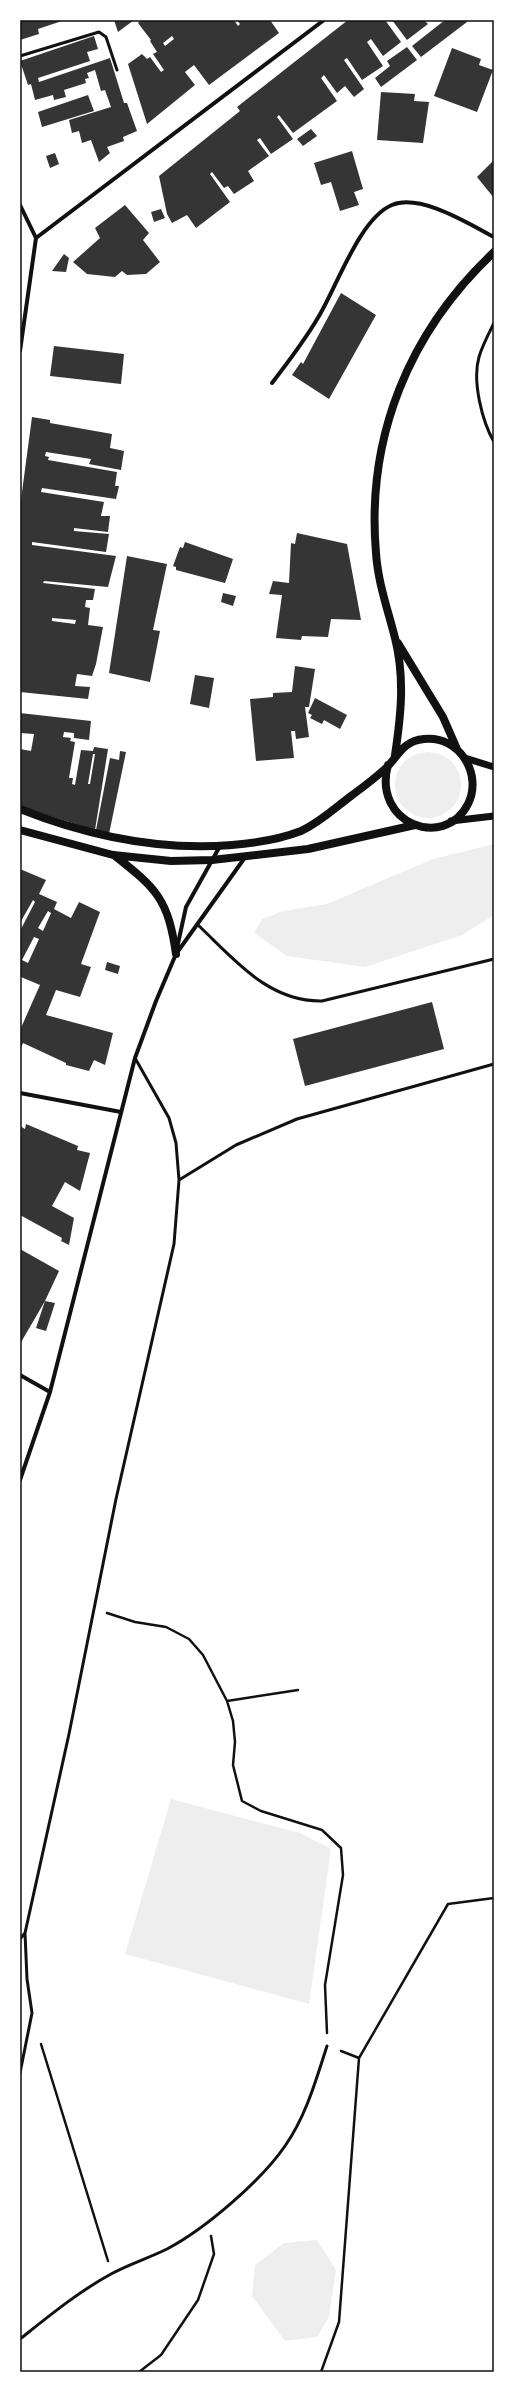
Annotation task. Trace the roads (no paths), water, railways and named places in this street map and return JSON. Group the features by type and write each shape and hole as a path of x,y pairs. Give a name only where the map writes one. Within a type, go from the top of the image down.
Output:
{"main road":[{"path":"395,755 402,705 402,680 395,638 382,598 376,553 375,490 384,438 400,384 422,340 443,308 478,267 494,252"},
{"path":"395,638 443,717 457,749"},
{"path":"20,809 117,840 165,846 220,846 279,839 303,830 356,793 388,765 395,755 413,742 425,739 448,743 457,749 465,758 473,781 472,793 468,804 451,821 440,826 427,827 415,825 308,849 212,860 142,860 114,855 20,830"},
{"path":"388,765 385,777 388,801 395,812 415,825"},
{"path":"114,855 148,882 160,897 170,917 176,954"}],"street":[{"path":"36,238 324,20"},
{"path":"272,383 302,345 320,315 363,231 378,214 392,204 409,203 434,207 494,237"},
{"path":"20,205 36,238 20,351"},
{"path":"465,758 494,767"},
{"path":"451,821 494,816"},
{"path":"20,1480 50,1392 135,1058 156,1001 176,954 186,907 220,846"},
{"path":"176,954 246,856"},
{"path":"20,1093 121,1112"},
{"path":"20,1375 50,1392"}],"lane":[{"path":"20,56 99,32 106,37 117,70"},
{"path":"494,323 478,358 478,393 483,419 494,442"},
{"path":"198,925 267,986 288,997 304,1001 322,1001 494,959"},
{"path":"20,2072 32,2013 27,1979 25,1933 69,1734 93,1609 174,1244 180,1180 176,1143 169,1118 135,1058"},
{"path":"180,1180 236,1145 297,1119 494,1064"},
{"path":"20,1940 25,1933"},
{"path":"20,2339 62,2305 112,2273 168,2248 208,2222 255,2181 285,2146 303,2114 327,2046"}]}
